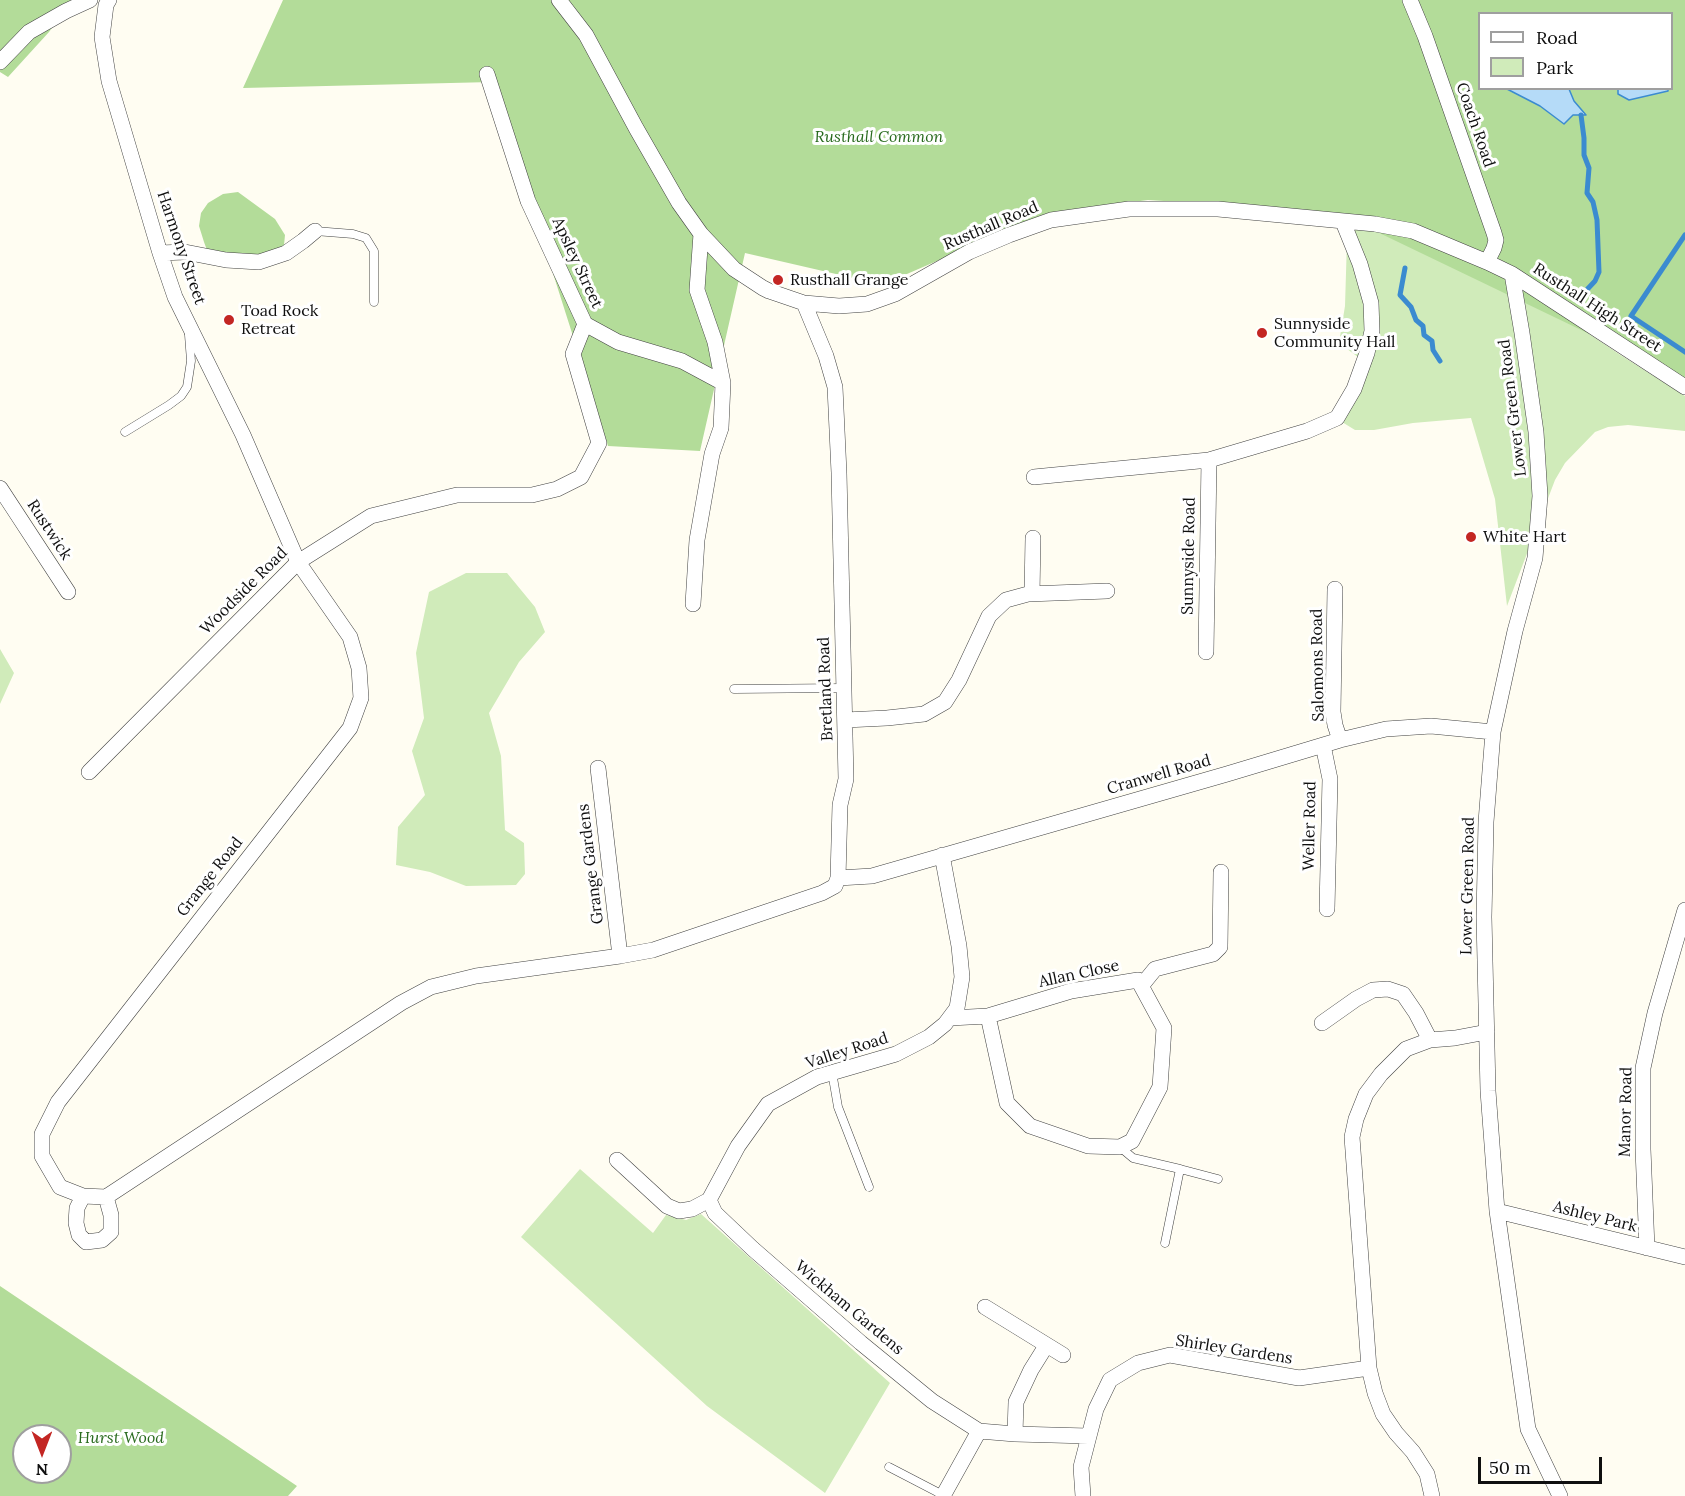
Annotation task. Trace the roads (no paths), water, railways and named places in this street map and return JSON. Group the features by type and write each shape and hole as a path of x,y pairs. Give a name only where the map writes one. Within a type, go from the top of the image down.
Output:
{"street":[{"path":"0,63 29,32 90,0"},
{"name":"Harmony Street","path":"109,0 106,5 102,37 109,81 160,253 175,297 243,435 298,562"},
{"name":"Rusthall Road","path":"559,0 586,35 678,202 701,234 734,269 763,288 804,303 840,306 867,304 895,294 969,252 1009,235 1051,220 1129,209 1218,209 1375,224 1413,231 1487,262"},
{"name":"Coach Road","path":"1410,0 1425,36 1494,233 1496,240 1487,262"},
{"name":"Apsley Street","path":"487,74 528,201 585,324 618,342 682,361 723,383"},
{"path":"1034,477 1209,460 1306,431 1337,418 1354,389 1372,331 1371,303 1360,264 1344,222"},
{"path":"160,253 185,252 226,260 259,262 286,253 315,231"},
{"path":"693,604 697,540 712,454 721,428 723,383 716,342 697,290 701,234"},
{"name":"Rusthall High Street","path":"1487,262 1512,274 1685,387"},
{"name":"Lower Green Road","path":"1512,274 1536,432 1540,496 1535,558 1515,631 1493,732 1486,822 1484,917 1488,1091 1497,1211 1528,1429 1560,1496"},
{"name":"Bretland Road","path":"804,303 826,356 835,387 846,779 840,805 838,878"},
{"name":"Woodside Road","path":"89,772 298,562 371,516 457,495 532,495 557,489 581,477 599,443 573,354 585,324"},
{"name":"Sunnyside Road","path":"1206,652 1209,460"},
{"name":"Rustwick","path":"0,488 68,592"},
{"path":"1032,594 1033,538"},
{"name":"Grange Road","path":"106,1197 83,1196 60,1187 42,1156 42,1134 58,1102 350,728 361,698 359,668 350,637 298,562"},
{"name":"Salomons Road","path":"1335,589 1333,712 1340,740"},
{"path":"845,720 924,714 945,702 959,680 989,616 1006,600 1032,594 1107,591"},
{"name":"Cranwell Road","path":"838,878 872,876 1340,740 1386,729 1431,726 1493,732"},
{"name":"Weller Road","path":"1323,745 1330,779 1327,909"},
{"name":"Grange Gardens","path":"598,768 620,956"},
{"name":"Valley Road","path":"709,1200 738,1146 768,1104 817,1077 896,1054 929,1037 945,1024 957,1008 962,976 959,946 942,855"},
{"path":"1142,985 1155,969 1212,954 1220,947 1221,872"},
{"path":"83,1196 77,1208 76,1223 79,1235 86,1242 102,1240 111,1232 111,1215 106,1197 357,1031 430,987 476,976 653,950 822,893 835,886 838,878"},
{"name":"Manor Road","path":"1647,1248 1643,1068 1655,1013 1685,910"},
{"path":"1670,963 1685,966"},
{"name":"Allan Close","path":"950,1018 988,1016 1071,991 1138,980 1164,1028 1160,1087 1132,1141 1120,1147"},
{"path":"1322,1023 1373,990 1388,989 1403,994 1416,1012 1430,1040"},
{"path":"988,1016 1007,1103 1030,1126 1088,1146 1120,1147"},
{"path":"1431,1496 1427,1474 1383,1414 1375,1394 1369,1368 1352,1137 1366,1094 1381,1074 1406,1049 1430,1040 1487,1032"},
{"path":"617,1160 667,1206 679,1211 692,1209 709,1200"},
{"name":"Wickham Gardens","path":"709,1200 715,1213 843,1327 932,1401 979,1431"},
{"name":"Ashley Park","path":"1497,1211 1685,1257"},
{"path":"985,1307 1063,1355"},
{"path":"1015,1434 1017,1402 1032,1370 1047,1346"},
{"name":"Shirley Gardens","path":"1083,1496 1081,1467 1096,1409 1110,1380 1138,1363 1170,1355 1299,1378 1369,1368"},
{"path":"943,1495 979,1431 1088,1436"}],"lane":[{"path":"315,231 353,234 366,238 374,251 374,302"},
{"path":"126,432 169,405 181,396 187,387 190,361 188,324"},
{"path":"734,689 843,688"},
{"path":"832,1072 838,1107 869,1187"},
{"path":"1120,1147 1133,1158 1218,1179"},
{"path":"1165,1243 1180,1169"},
{"path":"889,1467 943,1495"}],"water":[{"path":"1509,90 1569,90 1574,101 1586,115 1573,115 1564,124 1540,106"},
{"path":"1618,90 1668,90 1629,100 1618,94"}],"waterway":[{"path":"1581,115 1584,155 1589,168 1587,193 1593,202 1597,220 1599,272 1595,281 1581,296"},
{"path":"1685,235 1631,316 1685,352"},
{"path":"1405,268 1400,295 1411,307 1416,320 1423,326 1424,335 1432,341 1433,350 1440,361"}],"place":[{"name":"Rusthall Grange","path":"778,280"},
{"name":"Toad Rock Retreat","path":"229,320"},
{"name":"Sunnyside Community Hall","path":"1262,333"},
{"name":"White Hart","path":"1471,537"}],"park label":[{"name":"Rusthall Common","path":"879,137"},
{"name":"Hurst Wood","path":"121,1438"}]}
